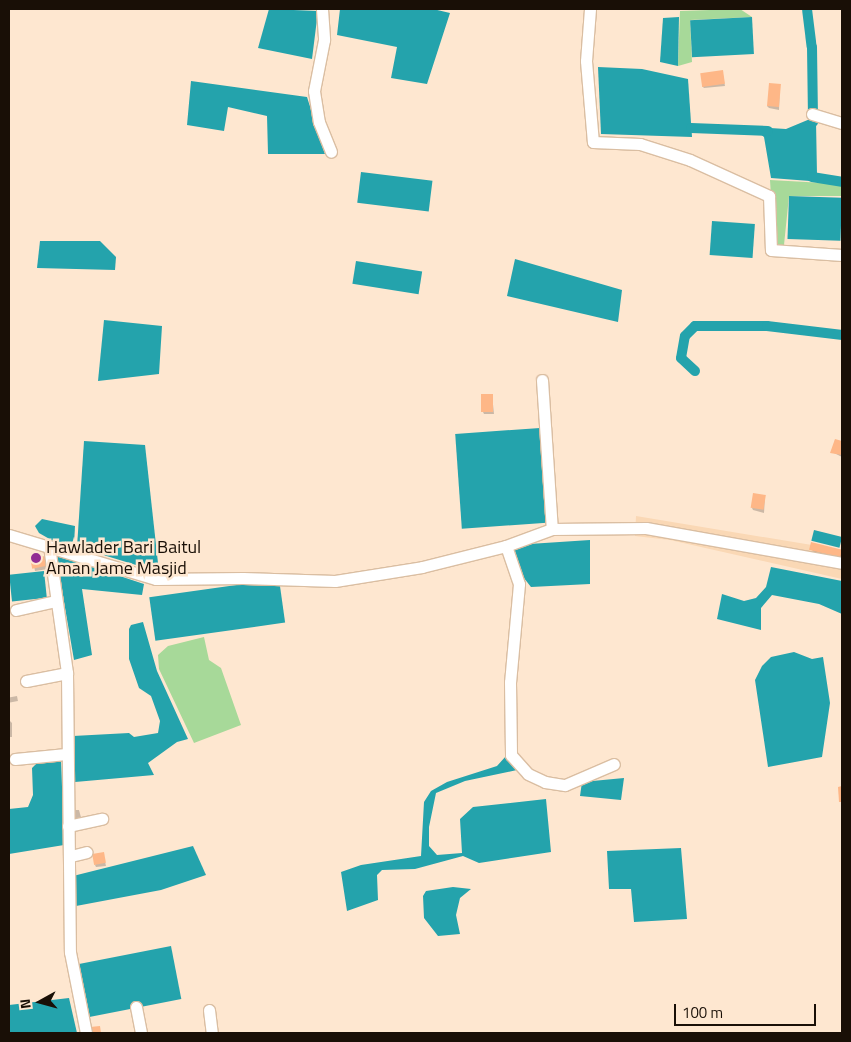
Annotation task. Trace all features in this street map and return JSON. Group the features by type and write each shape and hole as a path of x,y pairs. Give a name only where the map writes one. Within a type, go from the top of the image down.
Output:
{"street":[{"path":"322,9 324,40 314,91 319,122 331,152"},
{"path":"590,9 586,61 593,142 640,144 690,160 769,196 771,250 842,255"},
{"path":"817,116 842,123"},
{"path":"542,380 552,529"},
{"path":"9,535 156,579 243,578 335,581 422,567 506,546 552,529 646,528 842,563"},
{"path":"49,546 67,673 66,754 68,826 71,856 70,952 86,1033"},
{"path":"506,546 520,584 510,682 511,756 528,774 545,782 565,785 614,764"},
{"path":"16,610 56,601"},
{"path":"26,681 67,673"},
{"path":"15,760 66,754"},
{"path":"68,826 102,819"},
{"path":"71,856 87,852"},
{"path":"136,1007 140,1033"},
{"path":"208,1010 212,1033"}],"shaded area":[{"path":"636,516 842,550 842,579 670,540 635,536"}],"green space":[{"path":"740,9 752,17 690,20 692,62 678,66 680,11"},
{"path":"770,180 842,184 842,196 789,196 784,245 774,245"},
{"path":"204,637 209,660 221,668 241,725 194,743 159,669 158,655 168,646"}],"water":[{"path":"269,9 318,11 312,59 258,48"},
{"path":"340,9 433,9 450,13 427,84 391,78 397,47 337,35"},
{"path":"679,17 678,66 660,62 663,18"},
{"path":"752,17 754,54 692,57 690,20"},
{"path":"598,67 642,69 688,79 692,137 601,134"},
{"path":"191,81 307,97 325,154 268,154 267,116 228,107 224,131 187,125"},
{"path":"810,119 816,121 817,175 823,182 771,178 764,137 755,130 755,127 786,129"},
{"path":"361,172 432,181 429,212 357,203"},
{"path":"789,196 842,198 840,241 787,239"},
{"path":"712,221 755,224 753,258 710,255"},
{"path":"40,241 100,241 116,257 115,270 37,268"},
{"path":"515,259 622,290 618,322 507,296"},
{"path":"356,261 422,271 419,294 352,284"},
{"path":"104,320 162,326 159,374 98,381"},
{"path":"540,428 547,523 462,529 455,434"},
{"path":"84,441 145,445 159,572 77,547"},
{"path":"42,519 75,526 74,545 53,541 39,533 35,526"},
{"path":"814,530 842,537 839,548 811,541"},
{"path":"590,540 590,584 531,587 520,573 514,554 514,545"},
{"path":"56,555 144,584 142,595 82,589 92,655 74,660"},
{"path":"771,567 842,581 842,614 819,604 772,595 761,608 761,630 717,619 722,594 744,601 756,598 766,587"},
{"path":"44,571 47,598 12,602 9,575"},
{"path":"279,579 285,623 155,641 149,597"},
{"path":"143,622 157,671 188,739 177,742 148,763 154,775 75,782 73,736 129,733 134,737 158,733 160,721 151,696 139,688 129,659 129,629 131,625"},
{"path":"794,652 812,659 823,657 830,703 822,757 768,767 755,680 762,666 771,657"},
{"path":"506,756 517,770 465,781 436,793 429,827 429,846 437,855 462,853 460,819 473,807 546,799 551,852 479,863 463,856 415,869 382,870 377,875 378,900 347,911 341,872 361,865 421,856 424,802 431,791 447,782 497,766"},
{"path":"42,758 61,758 64,845 9,854 9,809 28,807 33,795 32,768"},
{"path":"624,778 621,800 580,796 582,782"},
{"path":"193,846 206,875 161,890 76,906 73,876"},
{"path":"681,848 687,919 634,922 631,889 609,889 607,851"},
{"path":"453,887 471,889 460,898 456,915 460,934 438,936 424,918 423,896 426,891"},
{"path":"171,946 181,999 88,1017 78,964"},
{"path":"69,998 77,1033 9,1033 9,1005"}],"building":[{"path":"723,70 725,84 702,87 700,73"},
{"path":"769,83 781,84 779,107 767,106"},
{"path":"481,394 493,394 493,412 481,412"},
{"path":"835,439 842,441 842,455 830,453"},
{"path":"753,493 766,495 763,510 751,508"},
{"path":"811,542 842,550 840,558 809,550"},
{"path":"45,556 47,566 32,569 30,559"},
{"path":"842,786 842,802 839,802 838,787"},
{"path":"104,852 106,863 94,865 92,854"},
{"path":"100,1026 101,1033 92,1033 90,1027"}],"waterway":[{"path":"807,9 812,47 813,122"},
{"path":"691,128 768,131"},
{"path":"812,177 842,182"},
{"path":"695,371 681,358 685,336 695,326 767,326 842,335"}],"place":[{"name":"Hawlader Bari Baitul Aman Jame Masjid","path":"36,558"}]}
